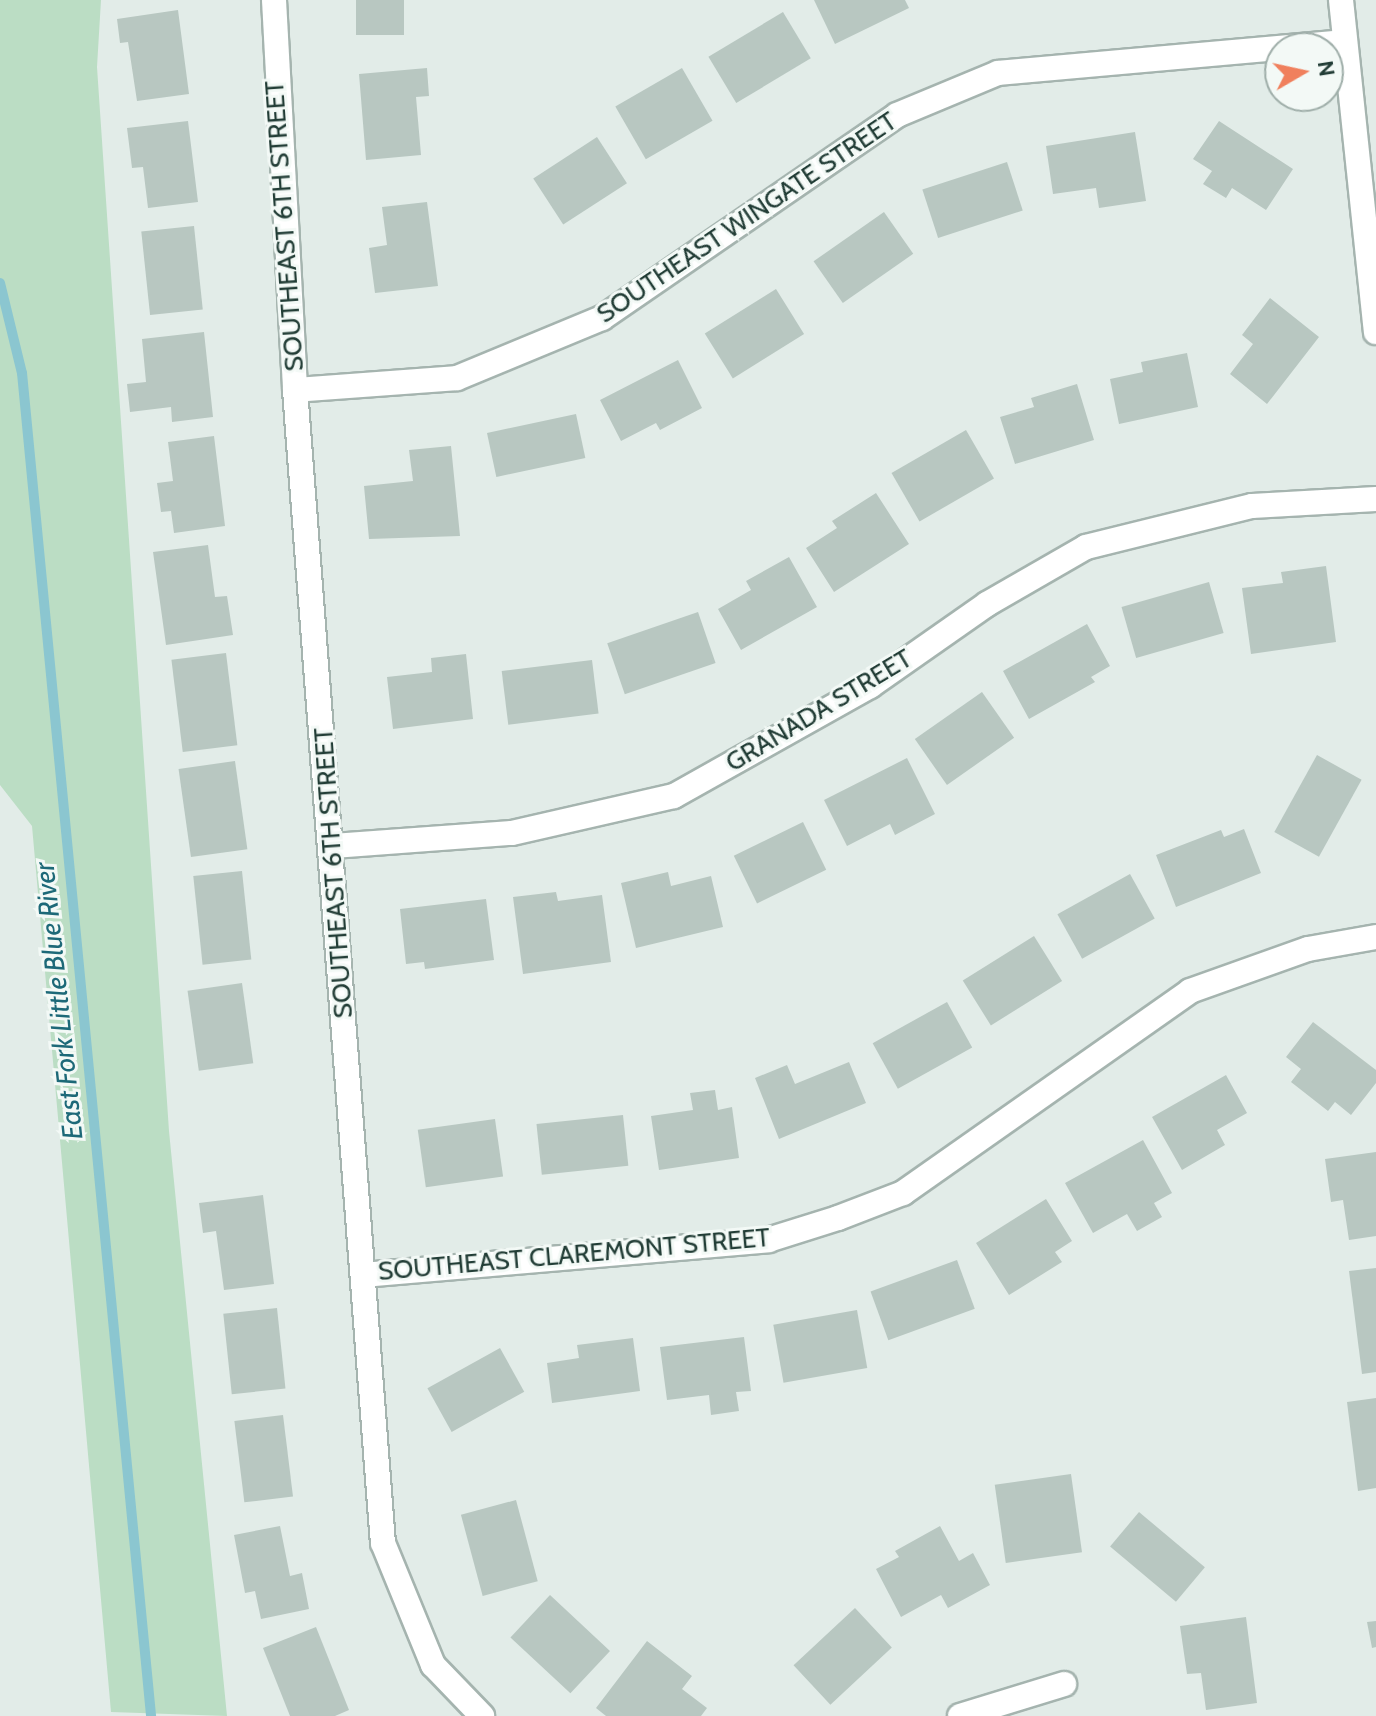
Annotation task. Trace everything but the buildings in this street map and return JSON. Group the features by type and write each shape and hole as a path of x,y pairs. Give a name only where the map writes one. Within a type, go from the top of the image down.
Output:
{"street":[{"name":"SOUTHEAST 6TH STREET","path":"274,0 295,390 333,846 383,1543 433,1665 482,1716"},
{"path":"1341,0 1376,332"},
{"name":"SOUTHEAST WINGATE STREET","path":"295,390 457,378 602,318 897,115 998,73 1345,42"},
{"name":"GRANADA STREET","path":"333,846 512,833 674,796 870,686 987,604 1086,547 1252,506 1376,499"},
{"name":"SOUTHEAST CLAREMONT STREET","path":"363,1275 768,1240 838,1218 903,1193 1190,991 1308,949 1376,937"},
{"path":"960,1716 1064,1684"}],"green space":[{"path":"0,0 101,0 97,67 169,1131 227,1716 111,1712 32,826 0,785"}],"waterway":[{"name":"East Fork Little Blue River","path":"0,283 22,373 151,1716"}]}
